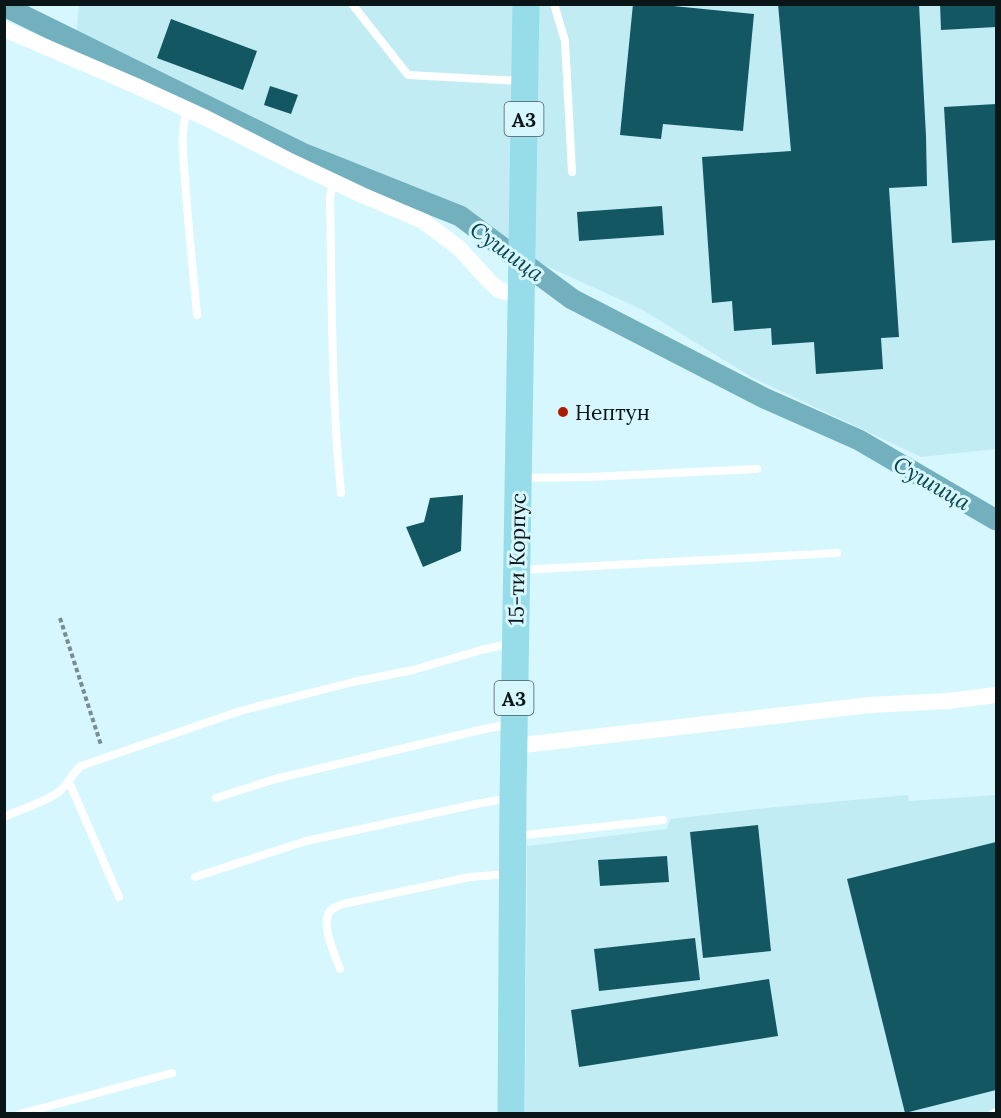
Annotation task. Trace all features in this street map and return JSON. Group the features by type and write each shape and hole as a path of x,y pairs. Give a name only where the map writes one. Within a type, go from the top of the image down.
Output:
{"main road":[{"name":"15-ти Корпус","path":"511,1113 515,642 526,4"}],"street":[{"path":"4,29 135,85 334,182 423,221 459,248 499,290 521,289"},
{"path":"514,735 870,705 948,701 996,695"}],"lane":[{"path":"351,4 408,75 525,81"},
{"path":"554,4 565,41 572,172"},
{"path":"187,110 183,124 183,144 197,315"},
{"path":"334,182 330,196 333,375 341,493"},
{"path":"518,478 757,469"},
{"path":"517,570 837,553"},
{"path":"4,817 58,792 81,766 240,711 353,682 413,670 515,642"},
{"path":"216,798 275,778 480,730 514,735"},
{"path":"69,782 119,897"},
{"path":"195,877 306,841 513,797"},
{"path":"513,837 663,820"},
{"path":"340,969 328,934 328,913 334,907 470,877 512,873"},
{"path":"20,1113 172,1073"},
{"path":"992,1113 996,1112"}],"path":[{"path":"60,618 105,758"}],"shaded area":[{"path":"79,4 996,5 996,449 921,457 753,378 641,309 522,255 460,216 76,39"},
{"path":"908,795 909,801 996,795 996,1113 525,1114 527,846 667,829 670,819"}],"building":[{"path":"633,4 754,14 743,131 663,124 661,139 620,135"},
{"path":"778,4 919,4 927,186 889,188 899,337 881,338 883,369 816,374 814,342 772,345 771,328 734,331 732,301 712,303 702,157 791,151"},
{"path":"940,4 996,4 996,27 941,30"},
{"path":"171,19 257,51 243,90 157,58"},
{"path":"270,86 298,95 291,114 264,105"},
{"path":"996,104 996,240 952,243 944,107"},
{"path":"662,206 664,235 579,241 577,212"},
{"path":"463,495 461,551 423,567 406,527 424,522 430,498"},
{"path":"758,825 771,951 703,958 690,832"},
{"path":"996,842 996,1090 905,1113 847,879"},
{"path":"667,856 669,882 600,886 598,860"},
{"path":"695,938 700,980 599,991 594,949"},
{"path":"769,979 778,1036 579,1067 571,1010"}],"waterway":[{"name":"Сушица","path":"4,6 302,153 460,216 572,299 764,398 859,440 996,520"}],"place":[{"name":"Нептун","path":"563,412"}]}
